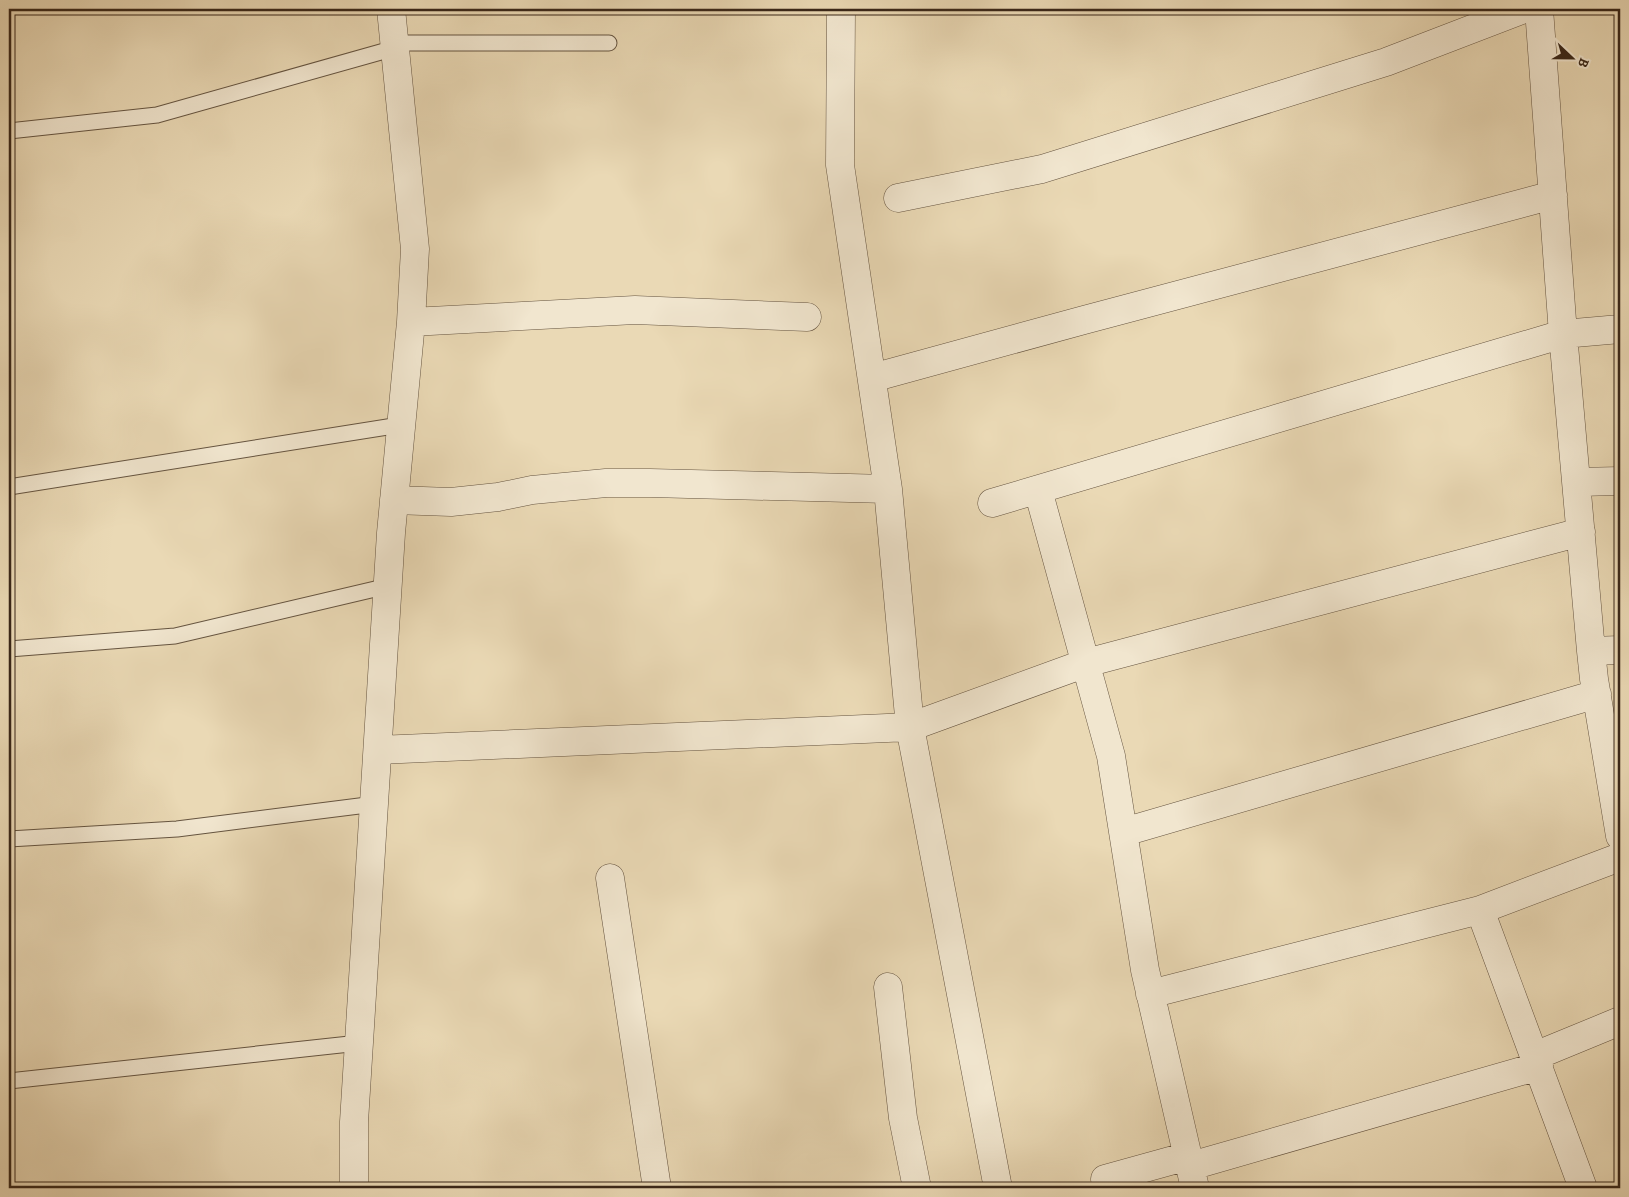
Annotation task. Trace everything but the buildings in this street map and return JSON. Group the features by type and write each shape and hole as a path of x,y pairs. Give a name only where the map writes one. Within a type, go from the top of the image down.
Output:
{"street":[{"path":"354,1188 354,1122 388,586 400,425 411,322 415,249 391,9"},
{"path":"841,9 840,165 888,489 910,727 998,1188"},
{"path":"898,198 1042,169 1386,62 1524,9"},
{"path":"1539,9 1563,334 1591,650 1620,836"},
{"path":"872,378 1094,317 1553,196"},
{"path":"411,322 635,310 807,317"},
{"path":"992,504 1563,334 1620,329"},
{"path":"1577,482 1620,481"},
{"path":"394,500 452,502 498,497 532,490 606,483 888,489"},
{"path":"1038,490 1111,756 1150,994 1191,1170"},
{"path":"378,750 910,727 1086,663 1581,532"},
{"path":"1591,650 1620,650"},
{"path":"1124,832 1597,694"},
{"path":"1150,994 1480,910 1620,857"},
{"path":"610,878 657,1188"},
{"path":"1480,910 1583,1188"},
{"path":"888,986 903,1118 916,1188"},
{"path":"1106,1179 1191,1170 1537,1061 1620,1020"}],"lane":[{"path":"9,131 157,115 395,46 609,43"},
{"path":"9,487 400,425"},
{"path":"9,649 175,636 388,586"},
{"path":"9,838 177,830 375,804"},
{"path":"9,1081 359,1043"}]}
